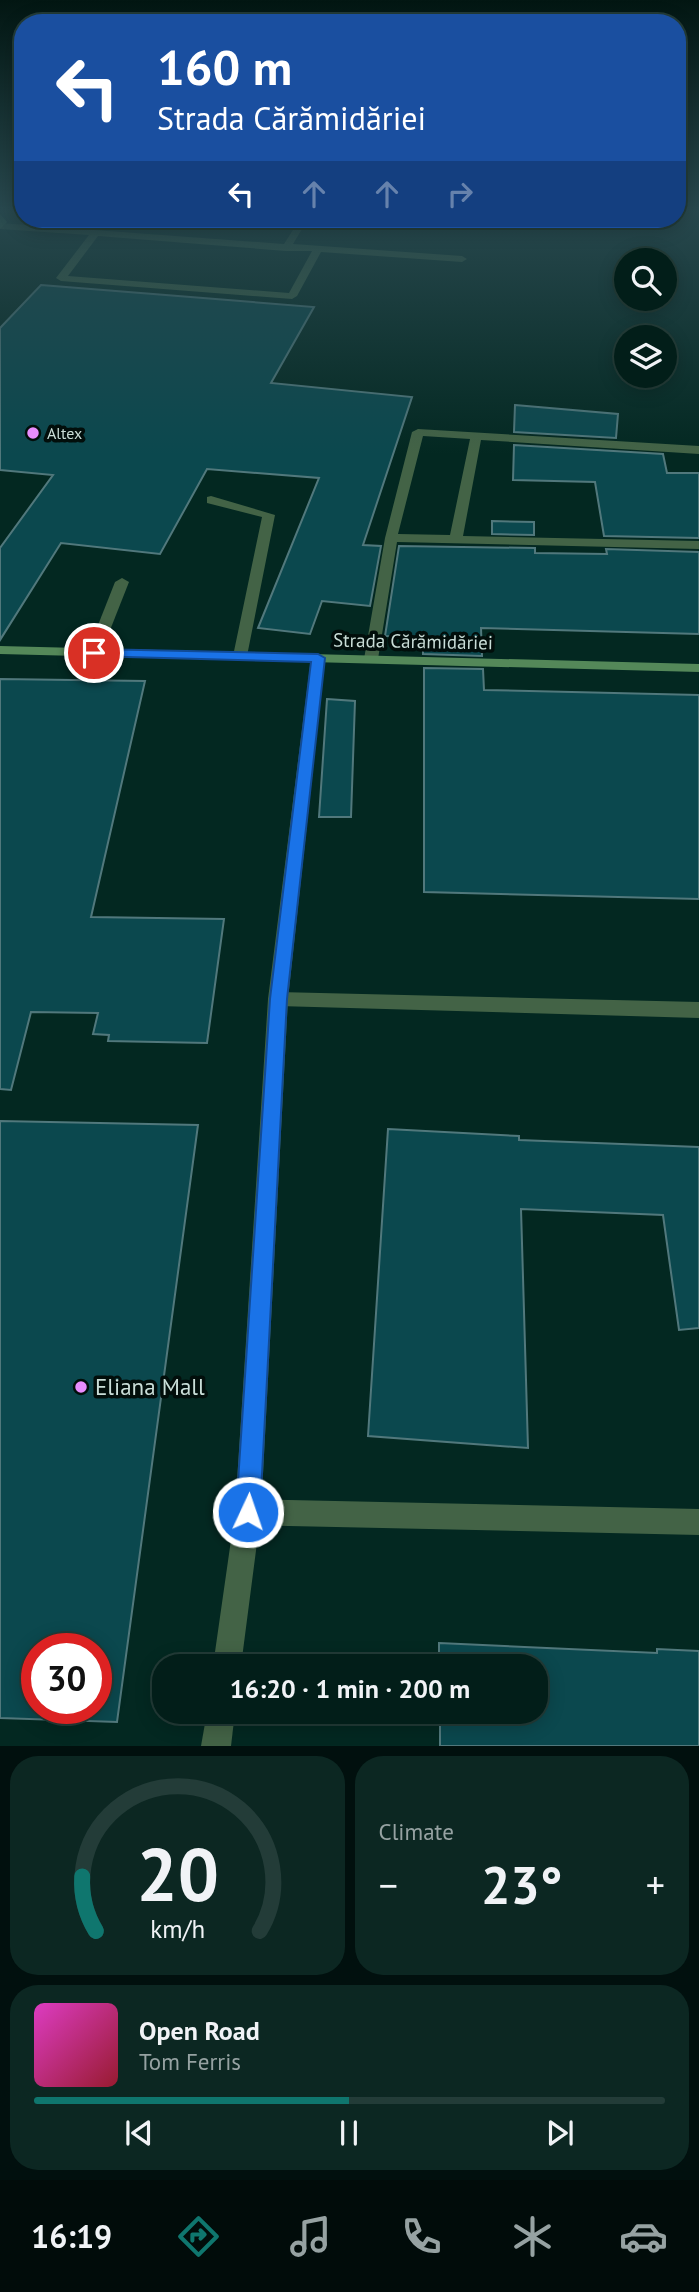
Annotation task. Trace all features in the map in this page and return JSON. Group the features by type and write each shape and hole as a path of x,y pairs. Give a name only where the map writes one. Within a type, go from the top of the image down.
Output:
{"street":[{"path":"234,291 292,296 294,291"},
{"path":"371,659 391,538 418,432 699,450"},
{"path":"456,539 476,436"},
{"path":"211,500 269,516 240,656"},
{"path":"391,538 699,544"},
{"path":"94,653 122,582"},
{"name":"Strada Cărămidăriei","path":"0,650 699,668"},
{"path":"229,1654 248,1512 278,999 318,658"},
{"path":"278,999 699,1010"},
{"path":"248,1512 699,1522"},
{"path":"216,1746 219,1724"}],"building":[{"path":"35,291 121,291 314,307 271,383 412,397 363,545 381,546 370,606 322,601 310,634 258,628 319,478 207,469 160,554 61,543 0,640 0,548 53,475 0,470 0,328"},
{"path":"515,405 618,414 616,438 514,432"},
{"path":"514,445 663,454 667,473 699,473 699,538 604,536 595,482 513,480"},
{"path":"492,521 534,522 534,535 492,534"},
{"path":"399,546 535,548 535,553 607,554 606,549 699,552 699,634 481,628 482,656 423,654 423,637 385,636"},
{"path":"424,668 483,669 484,690 699,695 699,899 424,892"},
{"path":"0,679 145,681 91,917 224,919 207,1043 108,1041 109,1035 93,1034 98,1013 31,1012 11,1090 0,1089"},
{"path":"327,699 355,701 351,817 319,817"},
{"name":"Eliana Mall","path":"0,1121 198,1125 117,1722 112,1722 112,1633 21,1633 21,1719 0,1718"},
{"path":"388,1129 519,1136 519,1140 699,1147 699,1328 679,1330 663,1215 521,1209 528,1448 368,1436"},
{"path":"439,1643 657,1653 657,1649 699,1651 699,1746 440,1746 440,1724 548,1724 548,1654 439,1654"}],"place":[{"name":"Altex","path":"33,433"},
{"name":"Eliana Mall","path":"81,1387"}],"route":[{"path":"94,653 318,658 278,999 248,1512"}]}
